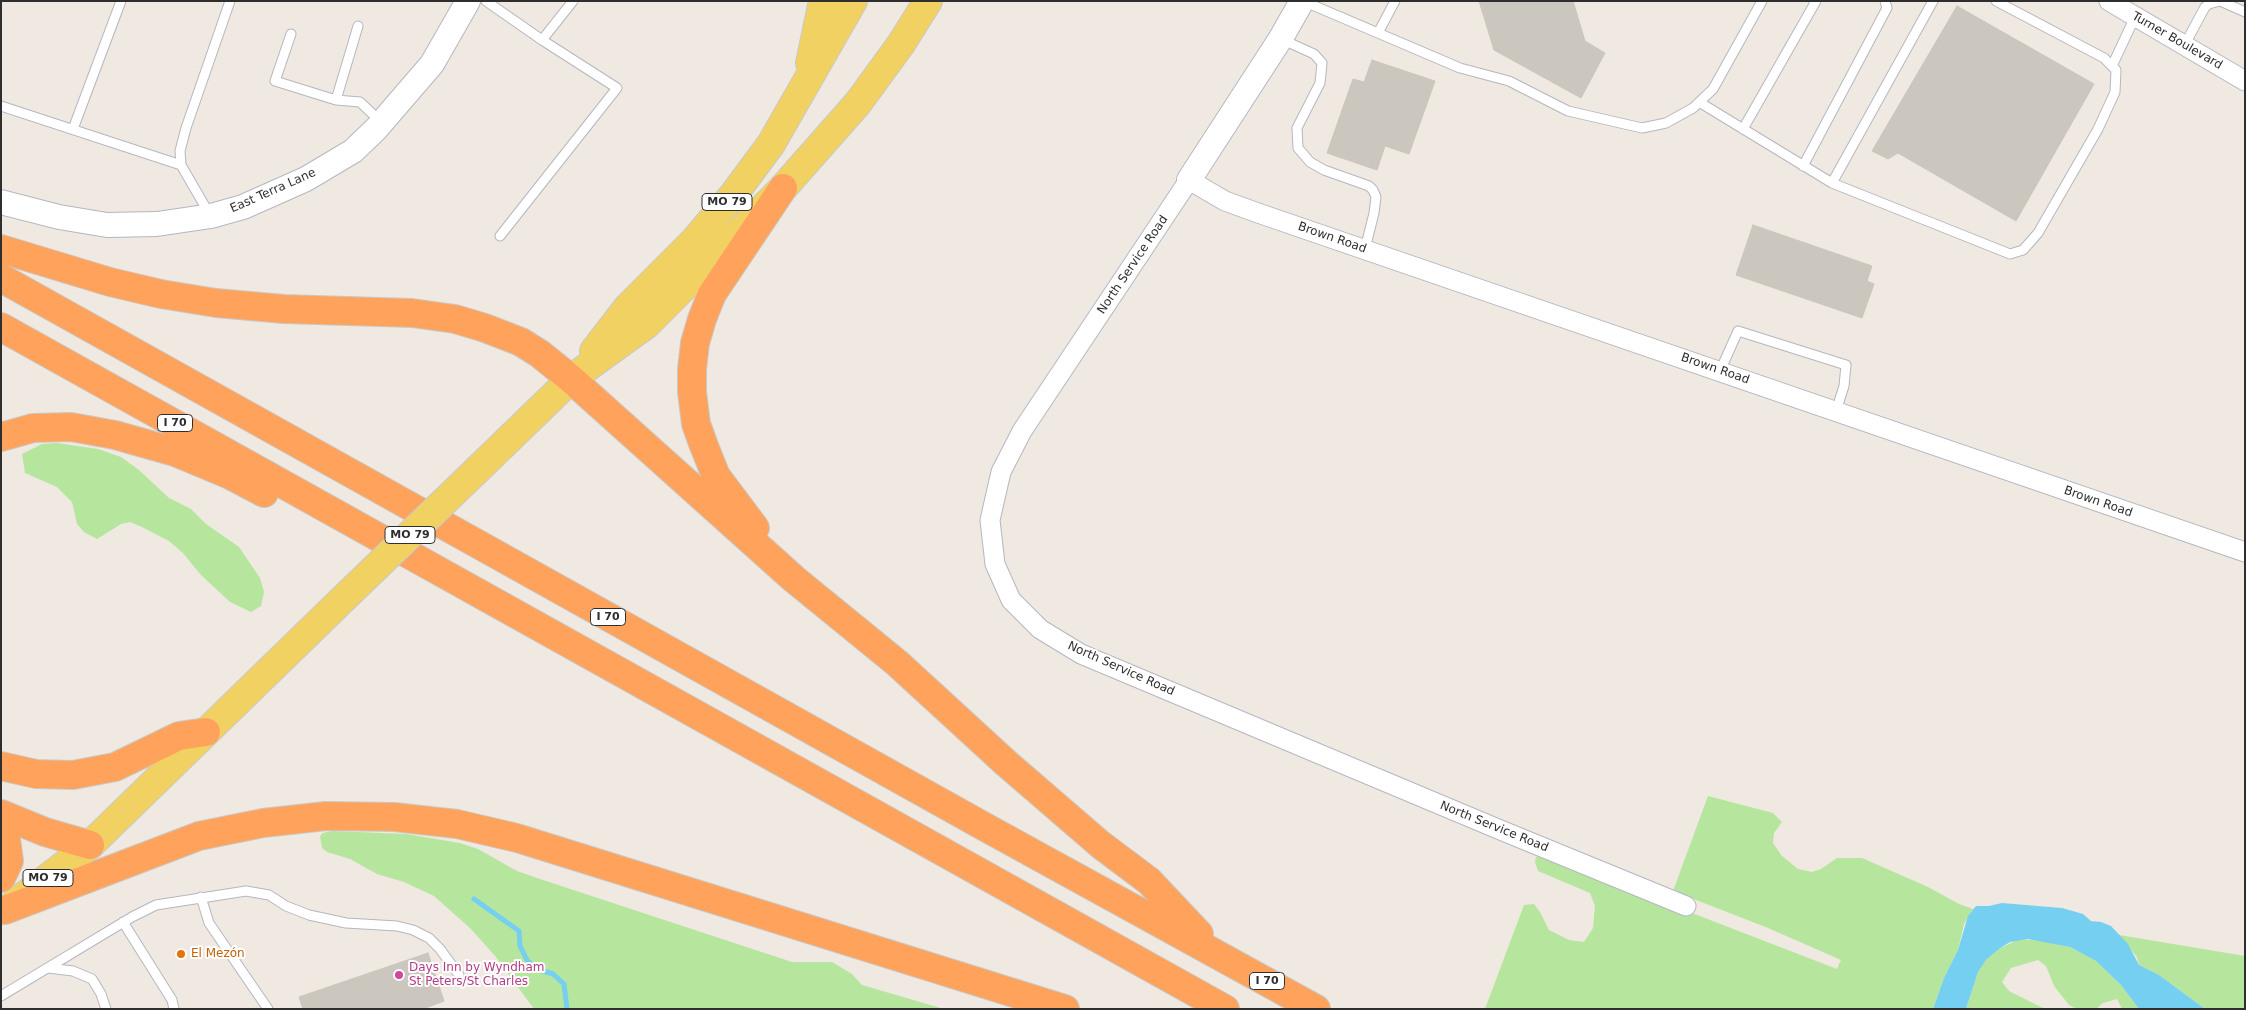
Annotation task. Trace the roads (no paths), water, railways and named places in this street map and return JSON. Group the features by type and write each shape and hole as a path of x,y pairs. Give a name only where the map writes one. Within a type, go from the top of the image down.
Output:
{"highway":[{"path":"783,188 712,294 702,319 696,343 692,392 696,424 716,476 794,579"},
{"path":"1,249 110,282 160,294 216,303 284,309 412,313 454,319 485,328 521,342 540,354 571,379 794,579 897,663 1006,763 1102,845 1149,881 1217,953"},
{"name":"I 70","path":"1,278 985,827 1316,1009"},
{"name":"I 70","path":"1,326 1225,1009"},
{"path":"1,437 33,428 71,427 115,435 175,452 230,476 285,504 349,519"},
{"path":"1,766 36,774 73,775 114,767 179,736 206,732"},
{"path":"1,814 45,832 90,845"},
{"path":"3,911 198,836 263,823 326,816 394,817 457,824 517,838 1065,1009"},
{"path":"1,831 6,839 9,861 1,878"}],"main road":[{"path":"804,90 823,1"},
{"name":"MO 79","path":"3,911 90,845 571,379 628,307 694,241 734,194 771,144 804,90 853,1"},
{"name":"MO 79","path":"571,379 647,324 783,188 858,103 901,44 928,1"}],"street":[{"name":"East Terra Lane","path":"1,202 59,217 107,225 157,224 211,216 243,207 306,179 353,150 382,123 432,64 468,1"},
{"name":"North Service Road","path":"1302,1 1189,180 1022,431 1001,472 990,520 995,564 1011,600 1040,629 1081,654 1686,906"},
{"name":"Turner Boulevard","path":"2109,1 2245,81"},
{"name":"Brown Road","path":"1189,180 1225,201 2245,552"}],"lane":[{"path":"73,130 121,1"},
{"path":"211,216 180,165 180,151 186,128 230,1"},
{"path":"486,1 542,40 617,88 500,236"},
{"path":"542,40 573,1"},
{"path":"1302,1 1460,68 1509,81 1568,111 1642,128 1666,123 1693,108 1713,89 1762,1"},
{"path":"1378,33 1395,1"},
{"path":"1743,129 1816,1"},
{"path":"1803,166 1888,8 1885,1"},
{"path":"1832,183 1933,1"},
{"path":"1700,102 1832,183 2010,254 2022,250 2038,234 2098,129 2115,92 2116,70 2104,58 1996,1"},
{"path":"2184,46 2205,7 2209,4 2220,1 2245,12"},
{"path":"2112,66 2135,17"},
{"path":"336,100 358,26"},
{"path":"291,34 275,81 336,100 360,102 382,123"},
{"path":"1280,38 1314,54 1322,63 1320,83 1297,128 1298,148 1310,162 1324,170 1369,186 1374,190 1376,197 1374,213 1365,249"},
{"path":"1,106 180,165"},
{"path":"1720,371 1738,331 1846,365 1844,386 1836,411"},
{"path":"1,996 123,922 156,905 246,891 269,895 286,906 308,915 346,923 396,926 413,930 429,938 459,975"},
{"path":"201,897 209,923 268,1009"},
{"path":"123,922 172,1000 174,1009"},
{"path":"48,968 73,971 92,979 101,994 106,1009"}],"water":[{"path":"2002,903 2062,908 2083,914 2091,921 2111,926 2128,944 2139,965 2159,975 2205,1009 2139,1009 2121,985 2096,961 2070,947 2028,939 2010,942 1986,960 1978,972 1966,1009 1933,1009 1944,978 1958,950 1968,916 1976,906"}],"waterway":[{"path":"474,899 519,931 520,946 527,960 537,969 553,974 564,984 567,1009"}],"place":[{"name":"El Mezón","path":"181,954"},
{"name":"Days Inn by Wyndham St Peters/St Charles","path":"399,975"}]}
